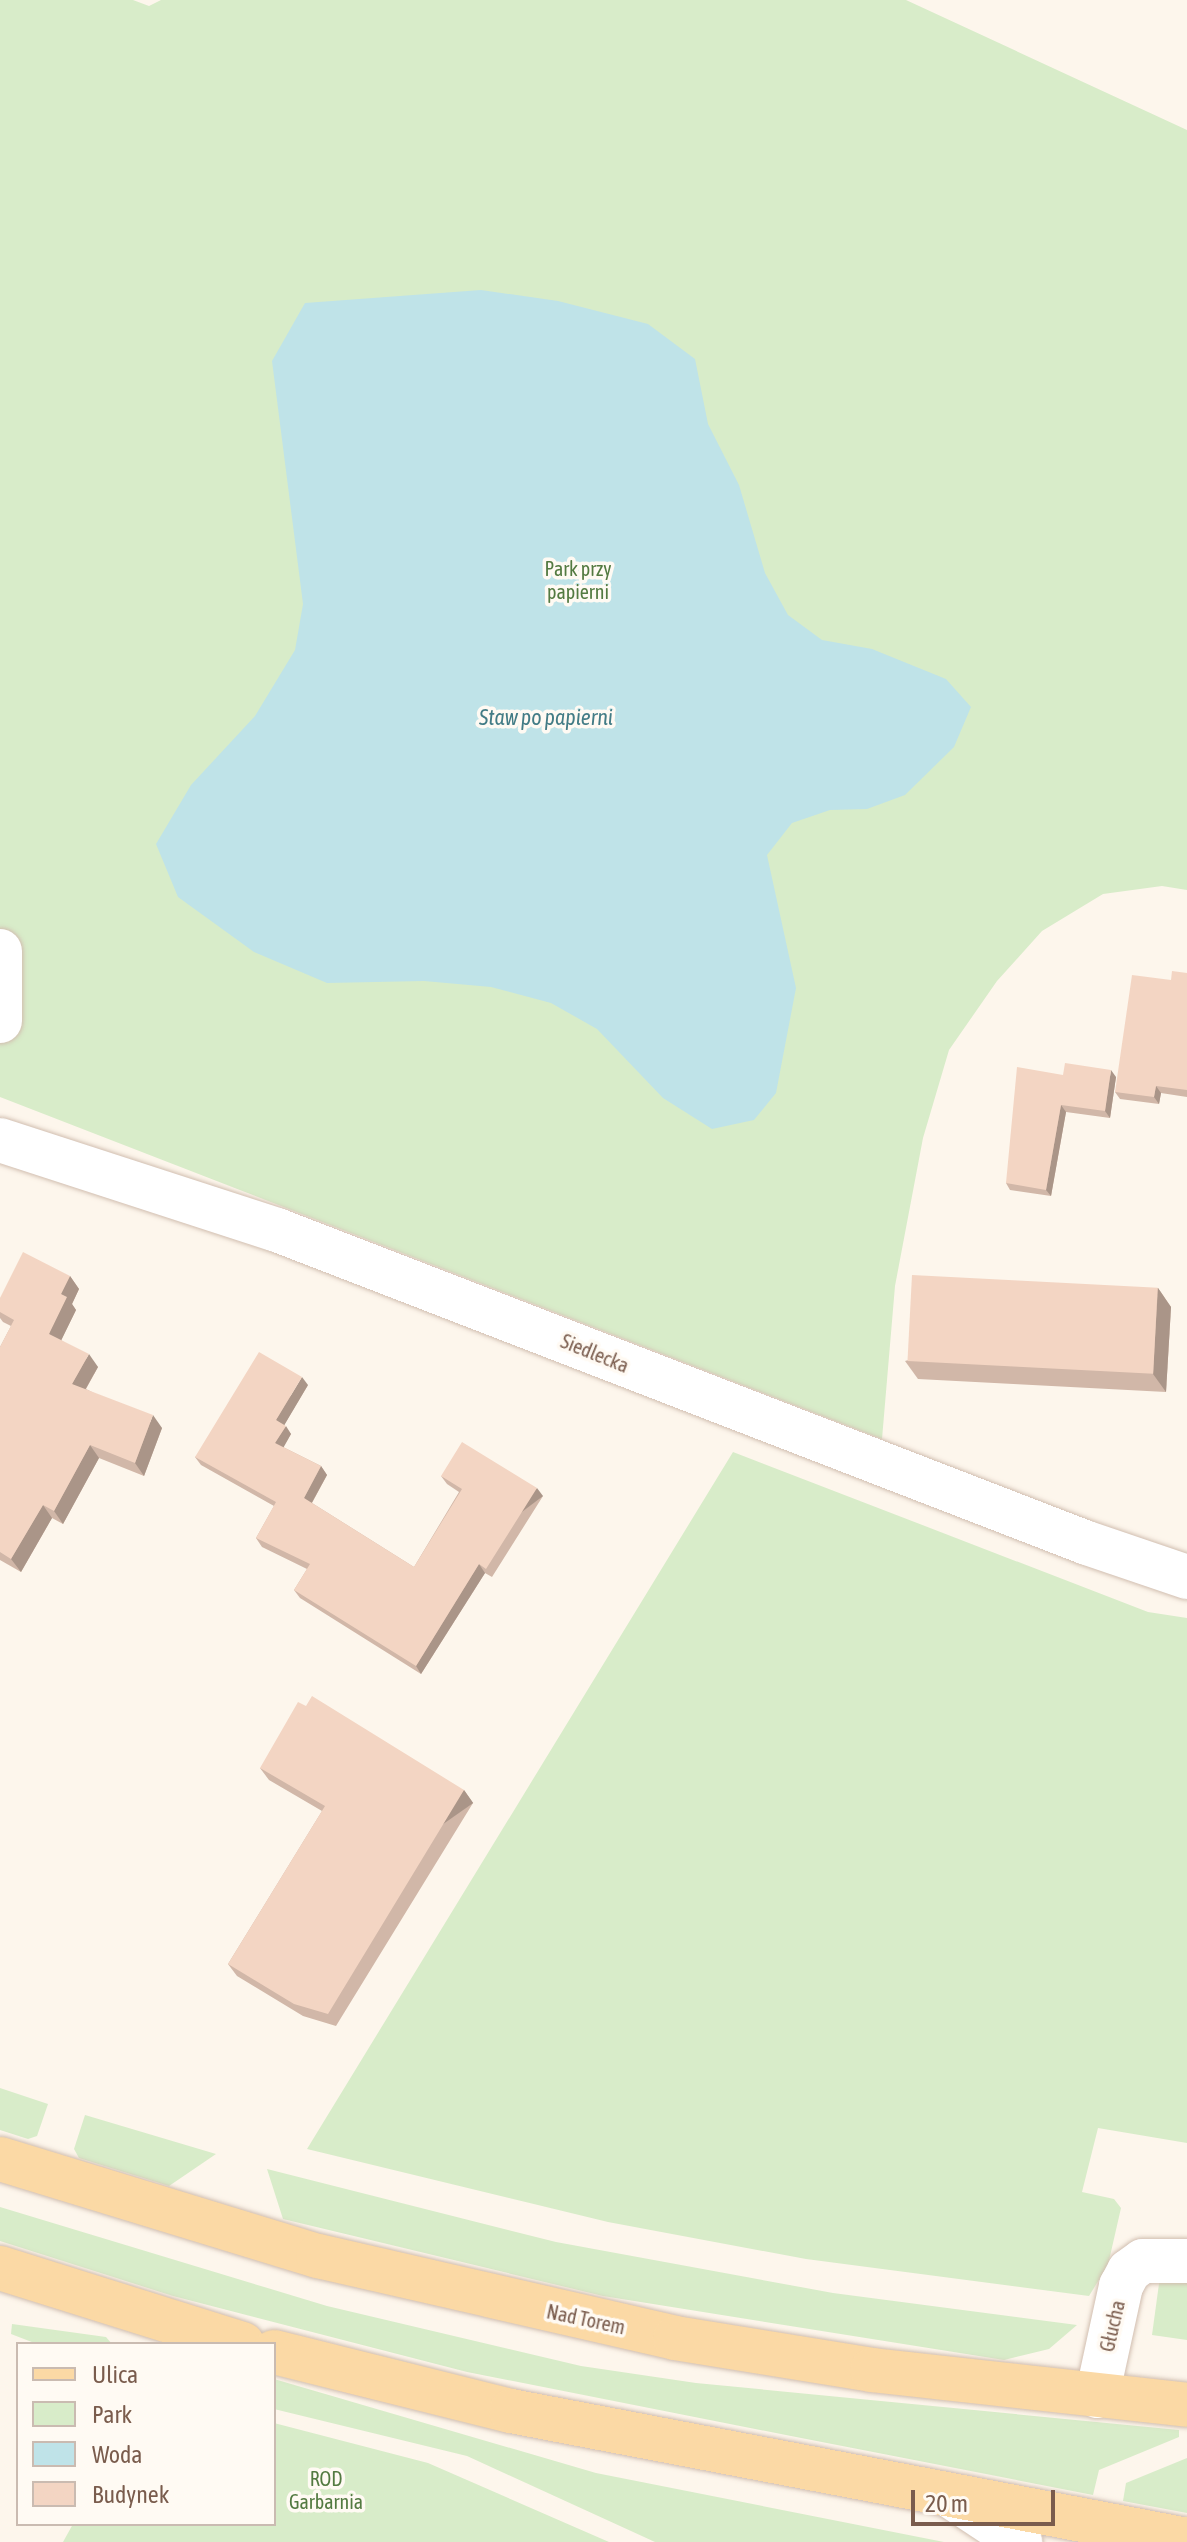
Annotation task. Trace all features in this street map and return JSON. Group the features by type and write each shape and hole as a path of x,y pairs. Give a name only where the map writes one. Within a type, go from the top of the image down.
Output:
{"main road":[{"name":"Nad Torem","path":"0,2159 218,2229 511,2303 675,2338 872,2370 1187,2405"},
{"path":"0,2268 236,2342"},
{"path":"276,2352 511,2411 1187,2540"}],"street":[{"path":"0,951 0,1021"},
{"name":"Siedlecka","path":"0,1140 277,1230 1087,1543 1187,1577"},
{"name":"Głucha","path":"1097,2396 1121,2286 1129,2271 1143,2261 1187,2261"},
{"path":"952,2497 1020,2542"}],"green space":[{"name":"Park przy papierni","path":"0,0 133,0 149,6 161,0 906,0 1187,130 1187,890 1162,886 1103,894 1042,931 997,981 949,1050 923,1138 895,1286 882,1439 0,1097"},
{"path":"733,1452 1148,1612 1187,1618 1187,2143 1098,2128 1082,2192 1114,2199 1121,2208 1108,2265 1089,2296 806,2259 608,2222 307,2149"},
{"path":"0,2088 48,2104 37,2136 28,2139 0,2130"},
{"path":"85,2115 216,2154 169,2186 79,2158 74,2149"},
{"path":"267,2169 556,2242 833,2293 1077,2325 1049,2349 1004,2360 603,2296 283,2219"},
{"path":"0,2207 327,2306 581,2366 696,2383 1179,2430 1179,2437 1099,2470 1093,2495 467,2372 173,2296 0,2241"},
{"path":"1161,2269 1187,2272 1187,2340 1152,2335"},
{"path":"12,2324 106,2337 110,2342 32,2342 11,2334"},
{"path":"276,2380 596,2473 944,2542 655,2542 467,2456 276,2409"},
{"name":"ROD Garbarnia","path":"276,2424 428,2463 609,2542 63,2542 72,2526 276,2526"},
{"path":"1187,2458 1187,2513 1123,2501 1126,2483"}],"water":[{"name":"Staw po papierni","path":"481,290 558,301 648,324 695,359 708,424 739,485 765,573 788,615 822,640 872,649 946,679 971,707 954,747 905,795 867,809 830,810 792,823 767,855 796,988 776,1093 754,1120 712,1129 663,1098 597,1029 551,1003 491,987 424,981 327,983 254,952 178,897 156,844 191,785 255,716 295,650 303,604 272,361 305,303"}],"building":[{"path":"1172,971 1187,973 1187,1090 1156,1086 1154,1097 1115,1092 1132,975 1171,980"},
{"path":"1065,1063 1111,1070 1105,1111 1061,1105 1046,1190 1006,1183 1017,1067 1063,1075"},
{"path":"23,1252 70,1276 61,1294 67,1297 49,1334 89,1354 72,1384 153,1415 135,1463 90,1445 54,1511 43,1505 11,1559 0,1552 0,1347 14,1320 0,1312 0,1298"},
{"path":"912,1275 1158,1288 1153,1374 907,1361"},
{"path":"259,1352 302,1377 276,1420 286,1426 275,1443 321,1466 304,1498 414,1567 462,1489 441,1476 462,1442 537,1488 486,1569 479,1564 416,1666 294,1590 310,1564 256,1538 276,1502 195,1457"},
{"path":"312,1696 464,1790 328,2014 294,2004 228,1964 325,1806 260,1768 298,1702 306,1706"}]}
